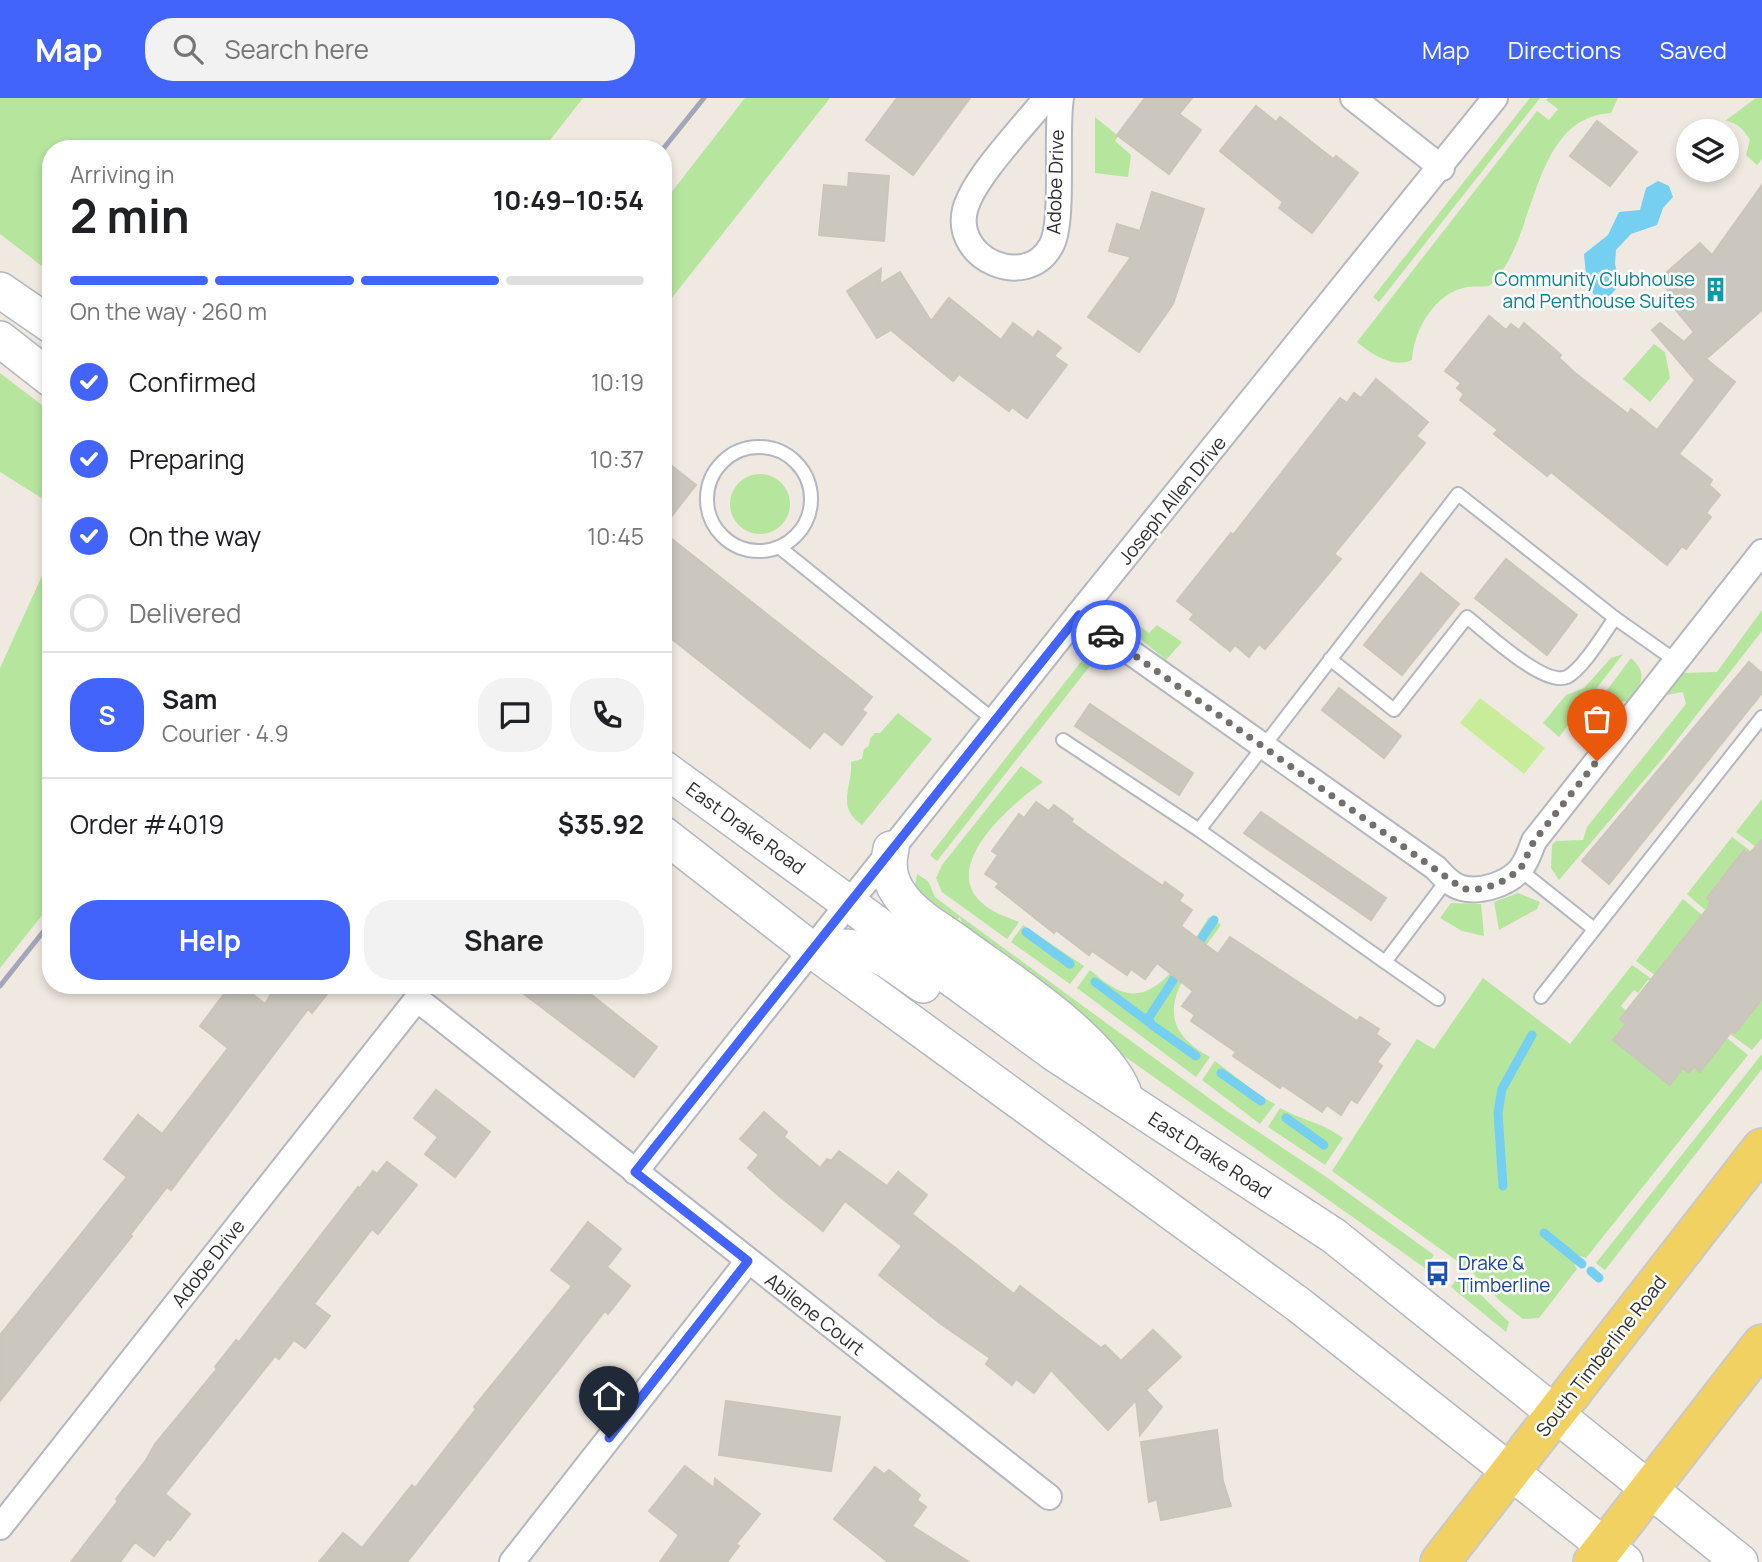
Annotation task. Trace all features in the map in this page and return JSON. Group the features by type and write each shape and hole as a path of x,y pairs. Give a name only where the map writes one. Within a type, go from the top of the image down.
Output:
{"main road":[{"path":"0,290 42,320"},
{"path":"0,319 42,346"},
{"path":"0,339 42,372"},
{"name":"East Drake Road","path":"672,774 1054,1053 1334,1236 1740,1562"},
{"path":"672,801 822,911 831,911 850,902"},
{"path":"672,841 812,950 1233,1255 1511,1471 1608,1557 1650,1488 1762,1344"},
{"path":"891,849 887,863 899,895 920,916 1028,994 1102,1056 1118,1079 1126,1101"},
{"path":"812,950 839,945 861,948 879,956 971,1020 1046,1065 1126,1101"},
{"name":"South Timberline Road","path":"1440,1562 1762,1148"}],"street":[{"name":"Adobe Drive","path":"1046,98 972,192 965,209 963,224 969,244 983,259 1004,268 1025,266 1042,258 1052,245 1058,224 1058,119 1061,98"},
{"path":"1353,98 1442,168"},
{"name":"Joseph Allen Drive","path":"635,1172 1079,615 1442,168 1495,98"},
{"path":"1079,615 1436,868 1447,880 1463,889 1480,889 1498,884 1520,870 1534,841 1762,552"},
{"name":"Adobe Drive","path":"0,1527 417,999"},
{"name":"Abilene Court","path":"417,999 1049,1497"},
{"path":"512,1562 748,1261"}],"lane":[{"path":"759,447 777,450 792,459 807,481 811,506 805,523 794,537 779,547 763,551 739,547 718,532 706,501 712,477 727,457 742,450 759,447"},
{"path":"1199,830 1458,494 1615,618 1676,661"},
{"path":"779,547 995,720"},
{"path":"1330,660 1394,710 1467,617 1534,669 1555,679 1566,677 1576,670 1615,618"},
{"path":"1541,997 1762,717"},
{"path":"1063,740 1199,830 1438,999"},
{"path":"1520,870 1594,929"},
{"path":"1385,962 1447,880"}],"green space":[{"path":"0,98 583,98 550,140 42,140 42,266 0,234"},
{"path":"745,98 830,98 672,298 672,191"},
{"path":"1530,98 1540,98 1379,302 1373,297"},
{"path":"1618,98 1611,113 1584,120 1564,136 1549,158 1505,266 1489,286 1467,287 1445,297 1436,305 1428,314 1417,336 1412,360 1398,363 1390,361 1363,347 1357,342 1537,111 1549,120 1558,109 1546,100"},
{"path":"1756,98 1762,98 1762,159 1757,165 1746,155 1750,140 1739,127 1739,119 1728,119"},
{"path":"1095,117 1118,136 1115,141 1131,155 1128,177 1095,173"},
{"path":"1654,344 1665,352 1670,378 1650,402 1623,379"},
{"path":"0,373 42,405 42,498 0,472"},
{"path":"760,474 781,483 790,504 781,525 760,534 739,525 730,504 739,483"},
{"path":"42,576 42,915 0,968 0,668"},
{"path":"1762,610 1762,631 1663,758 1559,880 1551,868 1552,845 1556,841 1583,840 1587,827 1686,704 1683,692 1666,695 1682,673 1717,672"},
{"path":"1133,621 1149,633 1157,625 1182,642 1166,660 1131,631"},
{"path":"1094,654 1093,662 937,861 930,855 1080,663"},
{"path":"1623,654 1559,737 1543,723 1566,695 1584,688 1611,658"},
{"path":"1631,658 1641,674 1641,680 1633,695 1628,701 1596,705"},
{"path":"1480,698 1545,748 1524,774 1460,723"},
{"path":"898,713 932,739 862,825 849,811 847,804 851,762 862,759 870,739 875,733 880,733"},
{"path":"1021,766 1043,782 1015,804 986,835 969,870 971,887 981,902 1019,922 1007,939 942,892 936,878 942,865"},
{"path":"1762,799 1762,845 1756,847 1736,832"},
{"path":"1732,837 1752,852 1719,881 1707,898 1711,901 1705,910 1687,894"},
{"path":"917,874 928,881 935,897 960,916 1228,1112 1322,1174 1434,1255 1425,1268 1117,1051 967,940 960,917 952,927 915,886"},
{"path":"1518,893 1540,902 1537,909 1499,930 1494,902"},
{"path":"1683,899 1702,915 1690,931 1676,959 1670,955 1656,976 1636,961"},
{"path":"1451,903 1481,904 1484,936 1462,931 1440,918"},
{"path":"1209,917 1221,925 1185,977 1177,994 1174,1010 1177,1027 1189,1042 1210,1057 1196,1077 1077,988 1090,970 1107,984 1123,992 1141,993 1153,987 1176,967"},
{"path":"1023,925 1084,966 1070,984 1011,942"},
{"path":"1632,965 1653,980 1648,980 1638,993 1634,990 1621,1006 1626,1011 1620,1019 1689,1073 1694,1066 1701,1071 1720,1042 1722,1044 1727,1038 1748,1055 1586,1258 1574,1254 1545,1231 1542,1236 1571,1258 1577,1269 1539,1318 1523,1319 1500,1301 1471,1271 1332,1171 1417,1039 1434,1049 1483,978 1570,1044"},
{"path":"1762,999 1762,1038 1752,1050 1730,1034 1732,1031 1735,1033"},
{"path":"1762,1054 1762,1069 1605,1270 1596,1263"},
{"path":"1215,1061 1275,1104 1260,1124 1202,1080"},
{"path":"1280,1108 1343,1138 1325,1165 1268,1127"},
{"path":"1460,1275 1509,1322 1506,1332 1451,1287"}],"water":[{"path":"1658,181 1669,186 1673,197 1663,208 1657,225 1631,234 1616,250 1615,264 1620,284 1610,296 1596,297 1587,285 1584,254 1608,235 1619,212 1640,210 1646,188"}],"building":[{"path":"897,98 970,98 913,175 866,140"},
{"path":"1145,98 1192,98 1179,114 1201,130 1169,174 1117,135"},
{"path":"1256,106 1276,122 1280,117 1333,159 1336,156 1358,173 1312,233 1279,208 1283,202 1220,151"},
{"path":"1597,121 1637,152 1610,186 1570,156"},
{"path":"849,173 889,176 884,241 819,235 824,185 848,187"},
{"path":"1762,185 1762,310 1706,359 1735,382 1679,454 1712,480 1709,485 1720,495 1706,513 1711,517 1686,549 1682,546 1667,565 1551,472 1547,476 1494,434 1498,430 1460,400 1464,394 1457,388 1461,383 1445,371 1489,316 1506,330 1511,324 1519,330 1524,323 1561,355 1559,358 1575,373 1628,414 1631,409 1657,430 1695,380 1652,330 1660,323 1684,342 1694,332 1675,309 1680,305 1659,279 1700,243 1712,255"},
{"path":"1152,192 1204,209 1173,304 1139,352 1088,317 1131,257 1109,251 1117,224 1140,231"},
{"path":"881,269 880,284 900,272 931,321 949,298 1001,340 1013,323 1033,338 1038,331 1061,348 1054,356 1067,365 1027,418 1012,407 1009,411 959,374 953,381 891,330 877,338 847,291"},
{"path":"1376,379 1428,422 1416,436 1425,443 1334,554 1341,559 1265,649 1259,644 1249,657 1235,645 1230,651 1190,619 1194,614 1177,601 1231,533 1233,535 1340,398 1347,403 1354,393 1361,398"},
{"path":"672,466 696,485 672,516"},
{"path":"672,539 872,697 862,710 866,713 842,745 824,731 810,748 672,639"},
{"path":"1506,559 1577,615 1547,655 1475,598"},
{"path":"1421,573 1459,604 1402,675 1364,645"},
{"path":"1749,662 1762,673 1762,693 1609,884 1582,861"},
{"path":"1339,688 1401,736 1384,758 1322,710"},
{"path":"1090,704 1193,773 1179,795 1075,726"},
{"path":"1036,802 1049,811 1054,805 1073,819 1071,822 1123,859 1163,886 1165,882 1183,895 1179,901 1192,910 1181,926 1218,954 1230,937 1357,1021 1360,1017 1379,1029 1376,1034 1390,1044 1377,1062 1382,1066 1357,1103 1351,1099 1341,1115 1327,1105 1322,1112 1282,1085 1280,1088 1233,1056 1236,1052 1191,1021 1195,1015 1182,1006 1193,991 1157,963 1145,979 1131,969 1127,975 1092,951 1089,955 1056,930 1054,933 996,887 999,883 985,874 998,855 992,851 1019,814 1024,818"},
{"path":"1261,812 1386,898 1371,920 1244,833"},
{"path":"1762,840 1762,999 1735,1033 1732,1031 1700,1072 1694,1066 1689,1073 1683,1068 1670,1085 1613,1040 1626,1024 1620,1019 1707,909 1711,901 1707,898 1744,850 1749,854"},
{"path":"224,994 252,994 265,1004 271,994 327,994 312,1013 308,1009 171,1190 167,1187 130,1235 132,1236 0,1401 0,1335 127,1177 104,1159 138,1115 162,1134 228,1048 200,1026"},
{"path":"524,994 590,994 657,1047 634,1077"},
{"path":"436,1090 490,1132 455,1177 425,1154 438,1137 414,1118"},
{"path":"764,1112 787,1132 784,1137 820,1168 827,1159 831,1161 839,1151 887,1186 898,1172 927,1195 912,1214 1014,1294 1020,1286 1101,1348 1105,1345 1121,1361 1153,1330 1181,1357 1146,1390 1162,1407 1140,1435 1136,1400 1108,1430 1051,1370 1034,1393 1016,1379 1012,1385 986,1364 990,1358 941,1324 879,1275 902,1246 845,1201 823,1231 778,1195 748,1168 759,1155 740,1139"},
{"path":"387,1162 417,1185 378,1234 372,1229 314,1304 330,1316 305,1348 294,1340 279,1359 275,1356 165,1494 190,1514 170,1540 167,1539 154,1556 135,1542 120,1562 71,1562 118,1501 116,1499 155,1444 217,1369 215,1367 236,1340 239,1342 358,1187 360,1188 373,1171 377,1174"},
{"path":"588,1222 621,1249 607,1267 630,1286 608,1314 605,1311 407,1562 319,1562 343,1533 362,1548 412,1485 415,1488 476,1409 474,1407 572,1286 551,1270"},
{"path":"726,1401 840,1417 831,1471 719,1455"},
{"path":"1217,1430 1223,1481 1231,1506 1161,1520 1157,1499 1149,1502 1141,1442"},
{"path":"685,1466 714,1488 715,1479 760,1514 736,1544 739,1546 727,1562 660,1562 679,1535 649,1511"},
{"path":"875,1467 884,1474 889,1470 920,1495 917,1500 926,1507 912,1526 969,1562 888,1562 834,1519"}],"waterway":[{"path":"1195,948 1214,920"},
{"path":"1026,932 1070,964"},
{"path":"1181,968 1148,1019 1152,1025 1196,1056"},
{"path":"1095,982 1150,1023"},
{"path":"1503,1186 1498,1113 1502,1089 1532,1035"},
{"path":"1221,1073 1261,1101"},
{"path":"1286,1118 1324,1145"},
{"path":"1544,1233 1582,1264"},
{"path":"1591,1271 1599,1278"}],"railway":[{"path":"670,140 704,98"},
{"path":"0,986 42,933"}],"way so far":[{"path":"1106,635 1463,889 1480,889 1513,877 1526,861 1534,841 1597,761"}],"place":[{"name":"Community Clubhouse and Penthouse Suites","path":"1715,290"},
{"name":"Drake & Timberline","path":"1438,1274"}],"route":[{"path":"609,1438 748,1261 635,1172 1079,615 1106,635"}]}
